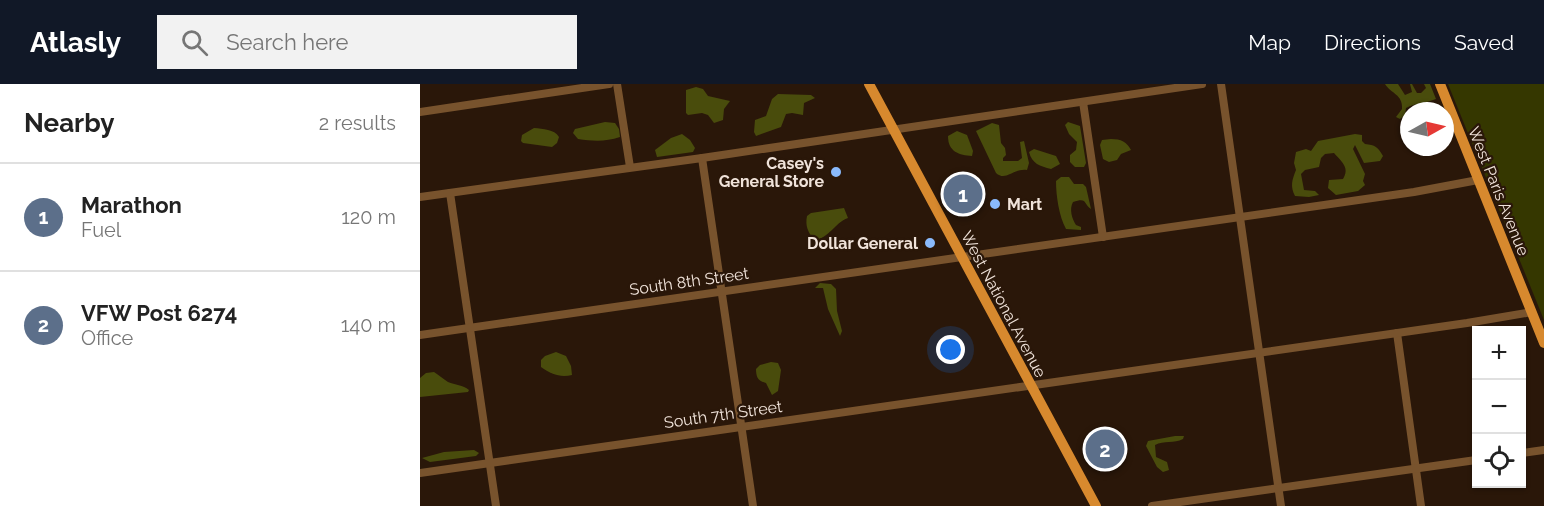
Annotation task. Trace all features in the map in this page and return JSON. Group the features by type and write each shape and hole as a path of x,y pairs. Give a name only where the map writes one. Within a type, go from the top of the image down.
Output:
{"main road":[{"name":"West National Avenue","path":"869,84 1096,506"},
{"name":"West Paris Avenue","path":"1440,84 1544,343"}],"street":[{"path":"420,112 609,84"},
{"path":"617,84 630,167"},
{"path":"420,197 1202,84"},
{"path":"1221,84 1281,506"},
{"path":"1083,102 1103,237"},
{"path":"702,158 753,506"},
{"name":"South 8th Street","path":"420,335 1424,191 1478,180"},
{"path":"450,193 496,506"},
{"name":"South 7th Street","path":"420,473 1532,312"},
{"path":"1396,333 1421,506"},
{"path":"1526,452 1544,450"},
{"path":"1152,506 1472,461"}],"shaded area":[{"path":"1385,84 1398,84 1405,95 1412,92 1410,84 1417,93 1421,93 1426,88 1424,84 1430,84 1436,99 1424,102 1402,102"},
{"path":"1448,84 1544,84 1544,320"},
{"path":"696,87 703,89 708,96 730,101 724,109 723,120 714,123 708,115 702,113 688,115 686,113 686,90"},
{"path":"778,94 811,95 815,98 804,103 803,115 786,114 781,127 756,136 755,120 766,116 772,99"},
{"path":"605,122 615,123 620,137 589,140 578,139 573,133 575,129"},
{"path":"1068,122 1080,126 1086,163 1084,167 1075,167 1070,162 1070,155 1076,150 1077,142 1069,134 1065,125"},
{"path":"992,123 999,125 1001,143 1006,155 1003,161 1018,161 1022,158 1020,142 1024,141 1029,163 1027,170 1003,176 996,173 976,131"},
{"path":"534,128 554,132 559,137 557,143 552,147 523,143 522,135"},
{"path":"957,131 967,135 973,151 972,156 955,152 950,146 948,136"},
{"path":"682,134 695,148 693,152 657,157 655,150 671,138"},
{"path":"1355,134 1362,135 1362,141 1365,144 1376,147 1383,156 1380,161 1364,163 1355,145 1353,149 1365,174 1363,181 1365,185 1358,191 1336,195 1328,188 1329,180 1343,179 1345,168 1334,153 1325,154 1321,158 1319,167 1305,170 1301,174 1304,190 1315,191 1319,195 1295,196 1292,183 1296,170 1294,163 1296,152 1306,149 1311,151 1318,141"},
{"path":"1102,140 1123,141 1131,150 1121,154 1117,160 1109,162 1103,159 1100,145"},
{"path":"1034,149 1056,156 1060,164 1051,169 1037,164 1029,152"},
{"path":"1061,177 1069,177 1074,184 1083,184 1086,187 1091,209 1081,200 1073,202 1071,208 1073,220 1081,227 1081,230 1066,229 1064,224 1058,206 1056,187 1056,181"},
{"path":"844,208 848,218 824,236 814,240 806,223 807,216 811,213"},
{"path":"820,283 831,284 836,289 837,311 842,331 840,336 828,309 823,288 815,288"},
{"path":"556,352 566,356 572,375 556,375 541,367 541,360 545,356"},
{"path":"778,363 781,370 778,391 772,395 766,383 761,381 756,374 756,369 760,365"},
{"path":"434,372 448,382 467,388 468,392 420,397 420,378 426,373"},
{"path":"1184,436 1180,440 1155,445 1156,457 1167,462 1169,470 1163,472 1157,467 1146,446 1148,441"},
{"path":"474,450 479,453 476,456 430,462 422,458 444,452"}],"place":[{"name":"Casey's General Store","path":"836,172"},
{"name":"Marathon","path":"963,194"},
{"name":"Mart","path":"995,204"},
{"name":"Dollar General","path":"930,243"},
{"name":"VFW Post 6274","path":"1105,449"}]}
